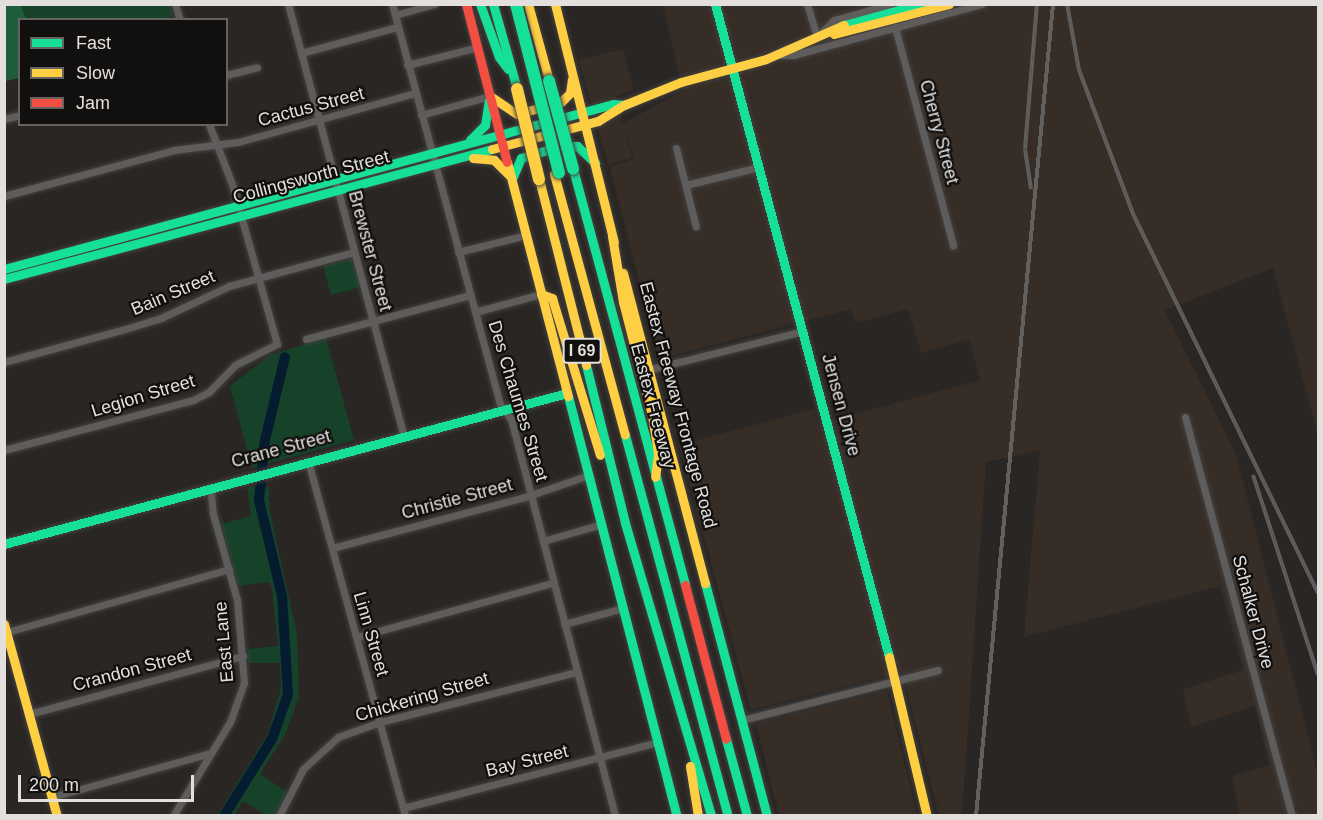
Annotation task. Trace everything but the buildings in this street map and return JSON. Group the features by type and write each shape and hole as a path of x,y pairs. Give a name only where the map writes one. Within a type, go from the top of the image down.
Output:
{"main road":[{"path":"466,4 677,811"},
{"path":"480,4 499,57 513,75"},
{"name":"I 69","path":"493,4 517,88 616,489 685,729 703,810"},
{"name":"I 69","path":"511,4 556,174"},
{"name":"I 69","path":"516,4 556,174 602,352 727,810"},
{"name":"Eastex Freeway","path":"528,4 654,481 746,810"},
{"name":"Eastex Freeway Frontage Road","path":"555,4 585,118 612,236 651,369 765,813"},
{"name":"Jensen Drive","path":"716,4 896,681 927,816"},
{"name":"Collingsworth Street","path":"4,269 585,118 618,112 624,105 681,82 775,55 817,37 921,4"},
{"name":"Collingsworth Street","path":"892,12 949,4"},
{"path":"490,96 517,114 561,102 570,93 573,76"},
{"path":"456,152 476,137 482,129 490,96"},
{"path":"512,180 521,158 560,146 577,146 596,165"},
{"path":"456,152 494,159 512,180"},
{"name":"Collingsworth Street","path":"4,279 238,209"},
{"path":"612,236 623,302 652,415 658,454 654,481"},
{"path":"542,294 552,298 605,473 616,489"},
{"name":"Crane Street","path":"4,544 253,475 567,393"},
{"path":"6,628 57,816"}],"street":[{"name":"Brewster Street","path":"288,4 404,436"},
{"name":"Des Chaumes Street","path":"392,4 470,295 503,410 511,419 552,583 615,816"},
{"path":"394,15 434,4"},
{"path":"807,4 817,37"},
{"name":"Collingsworth Street","path":"775,55 794,55 892,12 982,4"},
{"name":"Cherry Street","path":"892,12 953,245"},
{"path":"301,53 398,27"},
{"path":"407,65 478,47"},
{"path":"228,74 257,67"},
{"name":"Cactus Street","path":"4,196 174,150 215,146 415,93"},
{"path":"421,115 490,96"},
{"path":"210,126 238,209 257,279"},
{"path":"676,148 696,227"},
{"path":"686,185 759,167"},
{"path":"458,252 526,235"},
{"name":"Bain Street","path":"4,362 160,318 223,288 354,252"},
{"name":"Legion Street","path":"4,450 193,400 209,392 244,359 277,344 257,279"},
{"path":"475,312 542,294"},
{"path":"306,339 470,295"},
{"path":"651,369 803,332"},
{"name":"Schalker Drive","path":"1185,417 1292,816"},
{"name":"Linn Street","path":"308,461 404,812"},
{"name":"Christie Street","path":"332,549 589,475"},
{"name":"East Lane","path":"173,816 242,696 243,656 240,616 213,514 210,487"},
{"path":"543,541 602,524"},
{"path":"6,628 229,569"},
{"path":"357,637 552,583"},
{"path":"564,624 623,608"},
{"name":"Crandon Street","path":"29,714 243,656"},
{"path":"742,720 938,670"},
{"name":"Chickering Street","path":"279,816 294,782 312,758 338,737 380,722 576,672"},
{"name":"Bay Street","path":"404,812 658,742"},
{"path":"52,797 211,753"}],"shaded area":[{"path":"663,5 1318,5 1318,435 1273,268 1165,310 1236,454 1318,776 1318,815 1240,815 1232,776 1269,765 1255,706 1191,727 1183,690 1243,670 1220,586 1024,637 1040,450 986,462 962,815 939,815 902,672 751,710 679,445 814,409 818,424 980,380 969,339 921,353 908,309 856,323 851,309 659,359 610,167 634,159 624,128 632,158 608,164 579,60 623,49 634,90 616,96 623,123 683,91"},
{"path":"887,691 917,815 779,815 756,724"}],"green space":[{"path":"4,5 21,5 26,18 18,18 18,78 6,81"},
{"path":"21,5 170,5 174,18 26,18"},
{"path":"351,258 361,287 331,295 323,266"},
{"path":"326,338 354,440 252,468 230,386 270,355"},
{"path":"247,486 269,487 270,512 297,634 299,696 286,733 260,774 287,792 277,815 266,815 243,801 234,815 217,816 268,733 281,688 280,663 248,663 247,649 278,646 272,588 269,582 238,586 221,524 251,516"}],"waterway":[{"path":"224,816 272,739 288,694 282,596 259,500 265,440 285,357"}],"railway":[{"path":"1031,189 1025,149 1037,4"},
{"path":"976,816 1053,4"},
{"path":"1067,4 1079,70 1134,216 1318,594"},
{"path":"1253,475 1318,675"}],"traffic: fast":[{"path":"480,4 499,57 508,69"},
{"path":"493,4 517,89"},
{"path":"516,4 559,173"},
{"path":"715,4 889,657"},
{"path":"844,25 921,4"},
{"path":"549,81 573,169"},
{"path":"470,140 485,125 489,101"},
{"path":"4,269 613,104 624,105"},
{"path":"512,179 521,158 560,146 577,146 595,163"},
{"path":"4,279 492,149"},
{"path":"573,169 685,585"},
{"path":"586,365 625,523 711,816"},
{"path":"4,544 567,393"},
{"path":"568,396 677,816"},
{"path":"625,435 728,816"},
{"path":"705,583 767,816"},
{"path":"726,739 747,816"}],"traffic: slow":[{"path":"528,4 549,81"},
{"path":"555,4 614,242"},
{"path":"834,34 949,4"},
{"path":"492,149 598,121 624,105 681,82 766,59 844,25"},
{"path":"490,96 517,114 561,102 570,93 572,79"},
{"path":"517,89 539,179"},
{"path":"473,158 494,160 509,175"},
{"path":"507,162 568,396"},
{"path":"554,174 625,435"},
{"path":"539,179 586,365"},
{"path":"612,236 623,302 652,415 658,454 655,477"},
{"path":"623,273 705,583"},
{"path":"541,294 552,298 600,455"},
{"path":"4,624 57,816"},
{"path":"889,657 927,816"},
{"path":"690,766 698,816"}],"traffic: jam":[{"path":"466,4 507,162"},
{"path":"685,585 726,739"}]}
